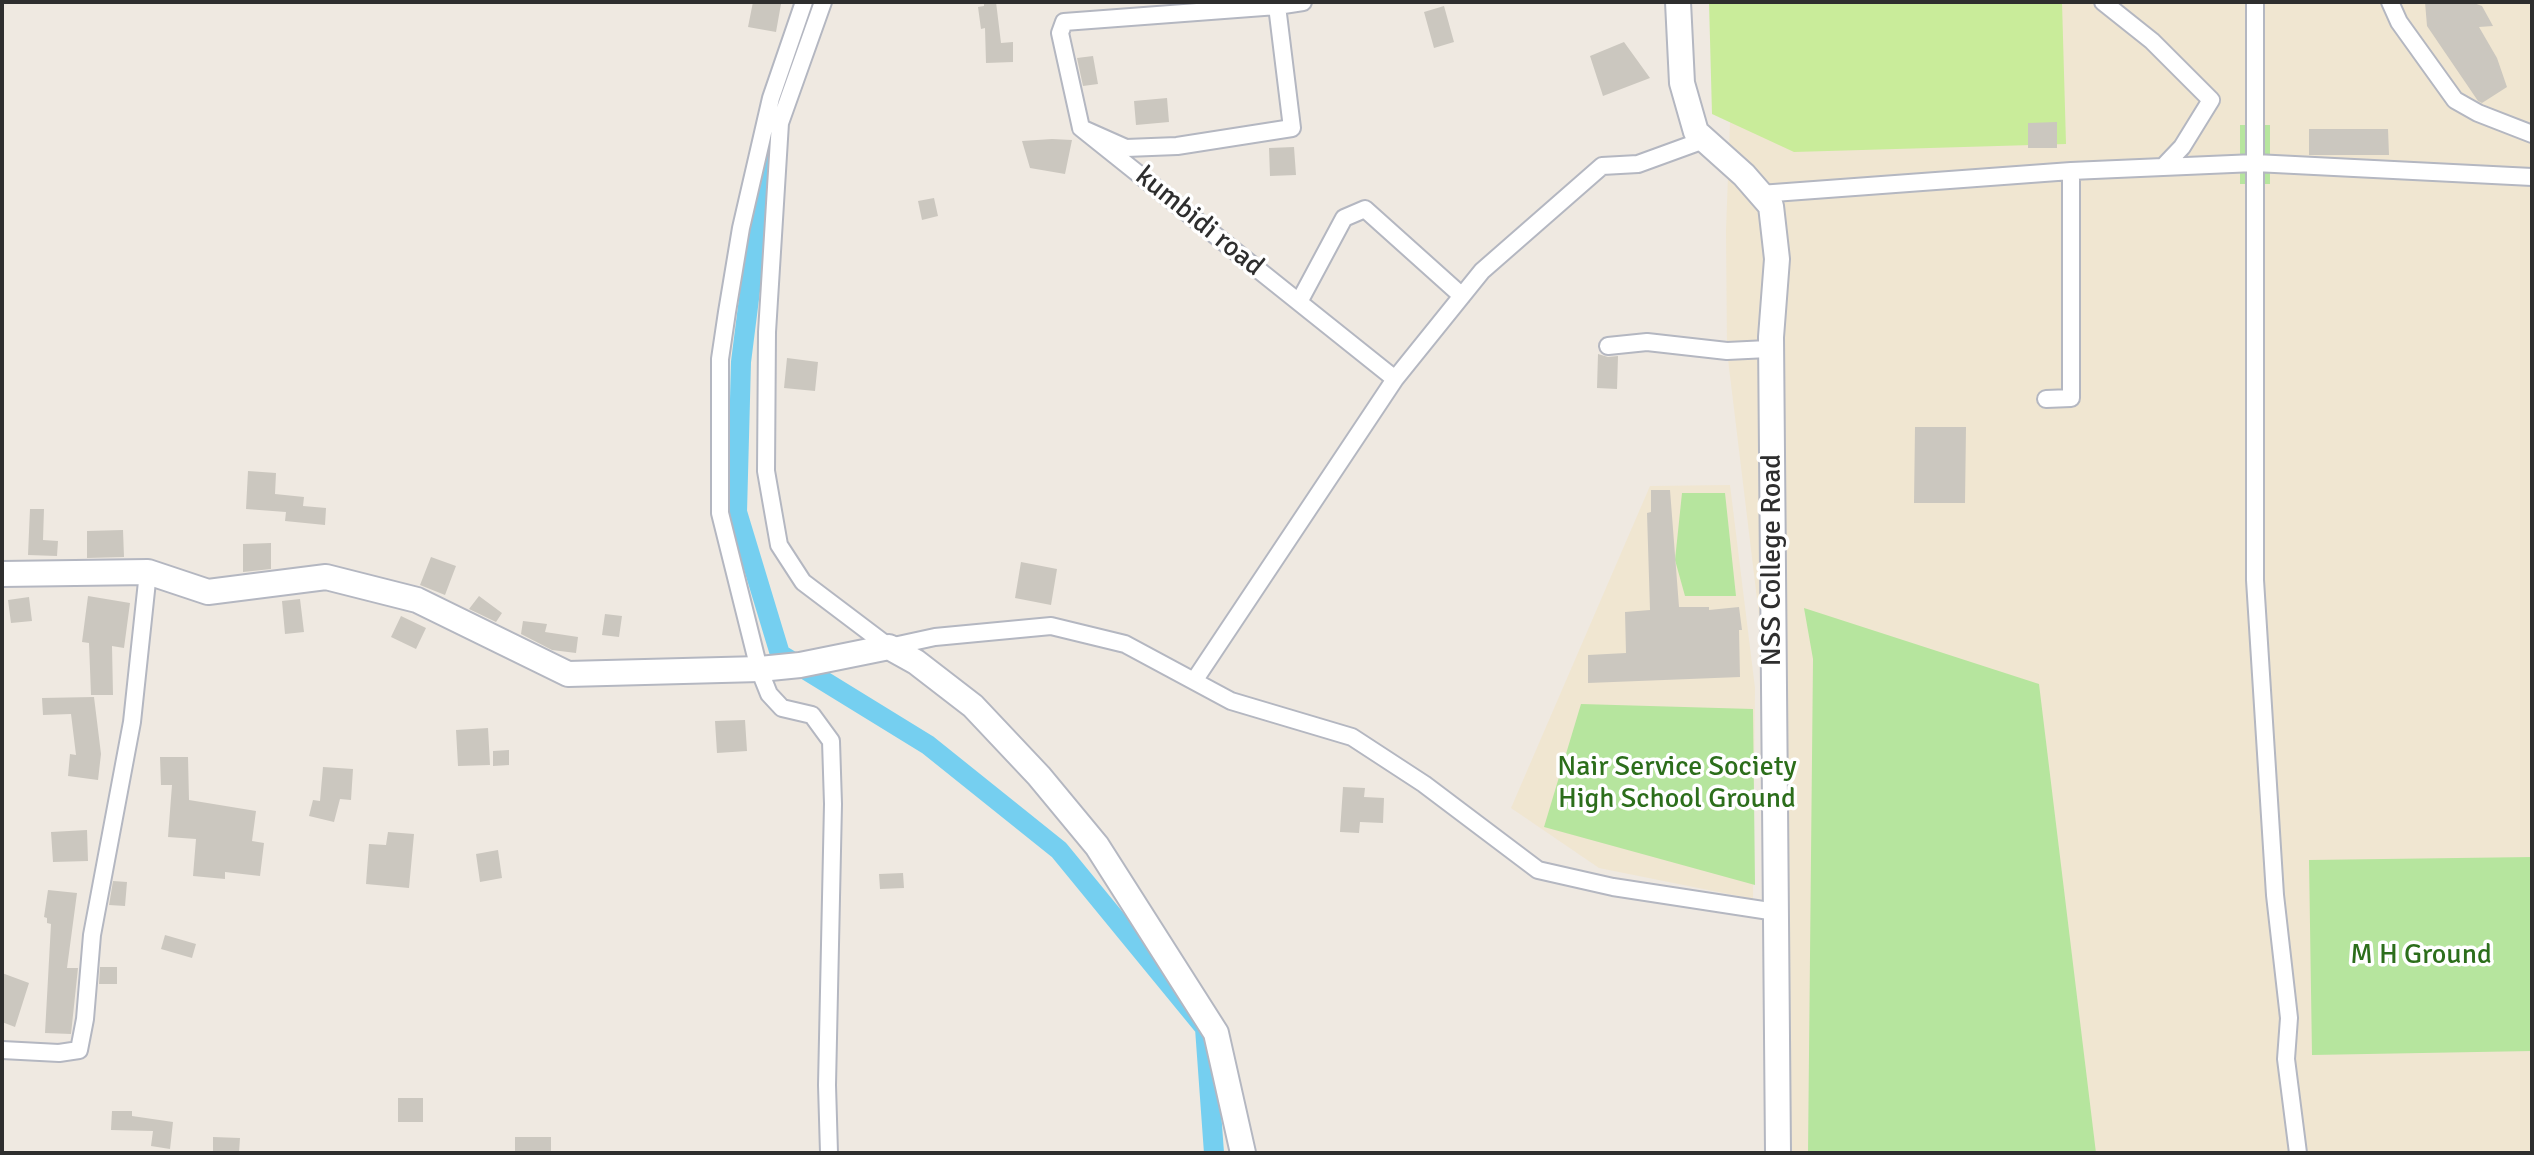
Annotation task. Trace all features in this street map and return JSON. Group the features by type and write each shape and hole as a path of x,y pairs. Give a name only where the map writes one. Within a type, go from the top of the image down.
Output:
{"street":[{"path":"804,2 771,98 741,228 720,359 720,513 759,669 769,694 782,708 812,715 831,741 829,1153"},
{"path":"823,2 780,123 767,332 766,471 779,545 803,582 973,706 1039,776 1097,846 1216,1033 1243,1153"},
{"path":"1081,128 1060,33 1064,22 1303,2"},
{"name":"NSS College Road","path":"1678,2 1682,83 1696,132 1744,175 1771,206 1777,259 1773,322 1778,1153"},
{"path":"2103,2 2152,41 2211,100 2182,147 2163,167"},
{"path":"2255,2 2255,580 2275,895 2289,1018 2286,1059 2298,1153"},
{"path":"2390,2 2399,22 2455,100 2478,113 2532,134"},
{"name":"kumbidi road","path":"1081,128 1126,148 1177,146 1292,128 1277,6"},
{"name":"kumbidi road","path":"1081,128 1395,379"},
{"path":"1194,681 1395,379 1482,271 1602,166 1638,164 1704,140"},
{"path":"1760,194 2071,171 2255,163 2532,177"},
{"path":"2046,399 2071,398 2071,171"},
{"path":"1299,302 1344,218 1365,209 1462,296"},
{"path":"1608,346 1647,342 1727,351 1768,349 1773,322"},
{"path":"2,1050 59,1053 79,1050 85,1019 92,935 132,722 148,572"},
{"path":"2,574 148,572 208,592 326,577 417,600 568,674 759,669 800,665 935,637 1051,626 1125,644 1231,701 1352,737 1424,784 1538,870 1613,887 1776,912"}],"shaded area":[{"path":"1728,2 2532,2 2532,1153 1764,1153 1765,665 1727,351"},
{"path":"1730,485 1755,688 1753,899 1599,868 1511,808 1650,486"}],"green space":[{"path":"1709,2 2062,2 2066,144 1794,152 1712,114"},
{"path":"2240,125 2270,125 2270,184 2240,184"},
{"path":"1682,493 1725,493 1736,596 1685,596 1675,560"},
{"path":"1804,608 2039,684 2096,1153 1808,1153 1813,659"},
{"name":"Nair Service Society High School Ground","path":"1581,704 1753,709 1755,885 1544,827"},
{"name":"M H Ground","path":"2532,857 2532,1051 2312,1055 2309,860"}],"building":[{"path":"753,2 781,4 776,32 748,27"},
{"path":"984,2 996,2 1001,43 1013,42 1013,62 986,63 985,28 981,29 978,7 984,6"},
{"path":"2425,2 2471,2 2482,6 2493,26 2479,27 2497,58 2507,87 2482,103 2478,101 2427,26"},
{"path":"1444,6 1454,42 1434,48 1424,12"},
{"path":"1624,42 1650,78 1603,96 1590,56"},
{"path":"1093,56 1098,84 1083,86 1077,58"},
{"path":"1167,98 1169,122 1136,125 1134,101"},
{"path":"2057,122 2057,148 2028,148 2028,123"},
{"path":"2309,129 2388,129 2389,155 2309,155"},
{"path":"1072,140 1065,174 1030,168 1022,141"},
{"path":"1294,147 1296,175 1270,176 1269,148"},
{"path":"934,198 938,216 922,220 918,201"},
{"path":"1598,354 1618,356 1617,389 1597,388"},
{"path":"787,358 818,362 815,391 784,388"},
{"path":"1915,427 1966,427 1965,503 1914,503"},
{"path":"248,471 276,473 275,494 304,497 303,506 326,508 325,525 285,521 286,512 246,509"},
{"path":"1651,490 1670,490 1679,607 1709,607 1709,610 1739,607 1742,630 1739,630 1740,677 1588,683 1588,655 1626,653 1625,612 1650,610 1647,513 1651,512"},
{"path":"30,509 44,509 43,540 58,541 57,556 28,555"},
{"path":"123,530 124,557 87,558 87,531"},
{"path":"271,543 271,569 243,572 243,544"},
{"path":"431,557 456,566 445,595 420,585"},
{"path":"1021,562 1057,569 1051,605 1015,598"},
{"path":"88,596 130,603 124,648 112,646 113,695 91,695 89,643 82,642"},
{"path":"479,596 502,613 496,622 469,609"},
{"path":"29,597 32,621 11,623 8,600"},
{"path":"300,599 304,632 285,634 282,601"},
{"path":"605,614 622,616 619,637 602,635"},
{"path":"401,616 426,628 416,649 391,637"},
{"path":"523,621 547,624 545,632 578,637 576,653 552,650 521,634"},
{"path":"94,697 101,754 98,780 68,776 70,754 76,755 71,714 43,715 42,698"},
{"path":"745,720 747,751 717,753 715,721"},
{"path":"488,728 490,765 458,766 456,730"},
{"path":"509,750 509,765 493,766 493,751"},
{"path":"160,757 188,757 189,800 256,811 252,841 264,843 260,876 225,872 225,879 193,876 196,839 168,837 172,785 161,785"},
{"path":"323,767 353,769 351,800 340,799 334,822 309,816 313,800 320,801"},
{"path":"1343,787 1365,788 1364,797 1384,798 1383,823 1360,822 1359,833 1340,832"},
{"path":"87,830 88,861 53,862 51,832"},
{"path":"388,832 414,834 409,888 366,884 369,844 386,845"},
{"path":"498,850 502,878 480,882 476,854"},
{"path":"903,873 904,888 880,889 879,874"},
{"path":"113,881 127,882 125,906 109,905"},
{"path":"48,890 77,893 67,968 78,968 71,1034 45,1033 51,924 44,917"},
{"path":"165,935 196,944 192,958 161,949"},
{"path":"100,967 117,967 117,984 99,984"},
{"path":"2,973 29,983 15,1027 2,1022"},
{"path":"398,1098 423,1098 423,1122 398,1122"},
{"path":"112,1111 132,1111 132,1116 173,1122 170,1149 151,1146 153,1131 111,1130"},
{"path":"213,1137 240,1138 239,1153 213,1153"},
{"path":"515,1137 551,1137 551,1153 515,1153"}],"waterway":[{"path":"790,75 811,2"},
{"path":"778,117 767,156 741,362 737,512 780,654 928,745 1059,850 1205,1028 1214,1153"}]}
